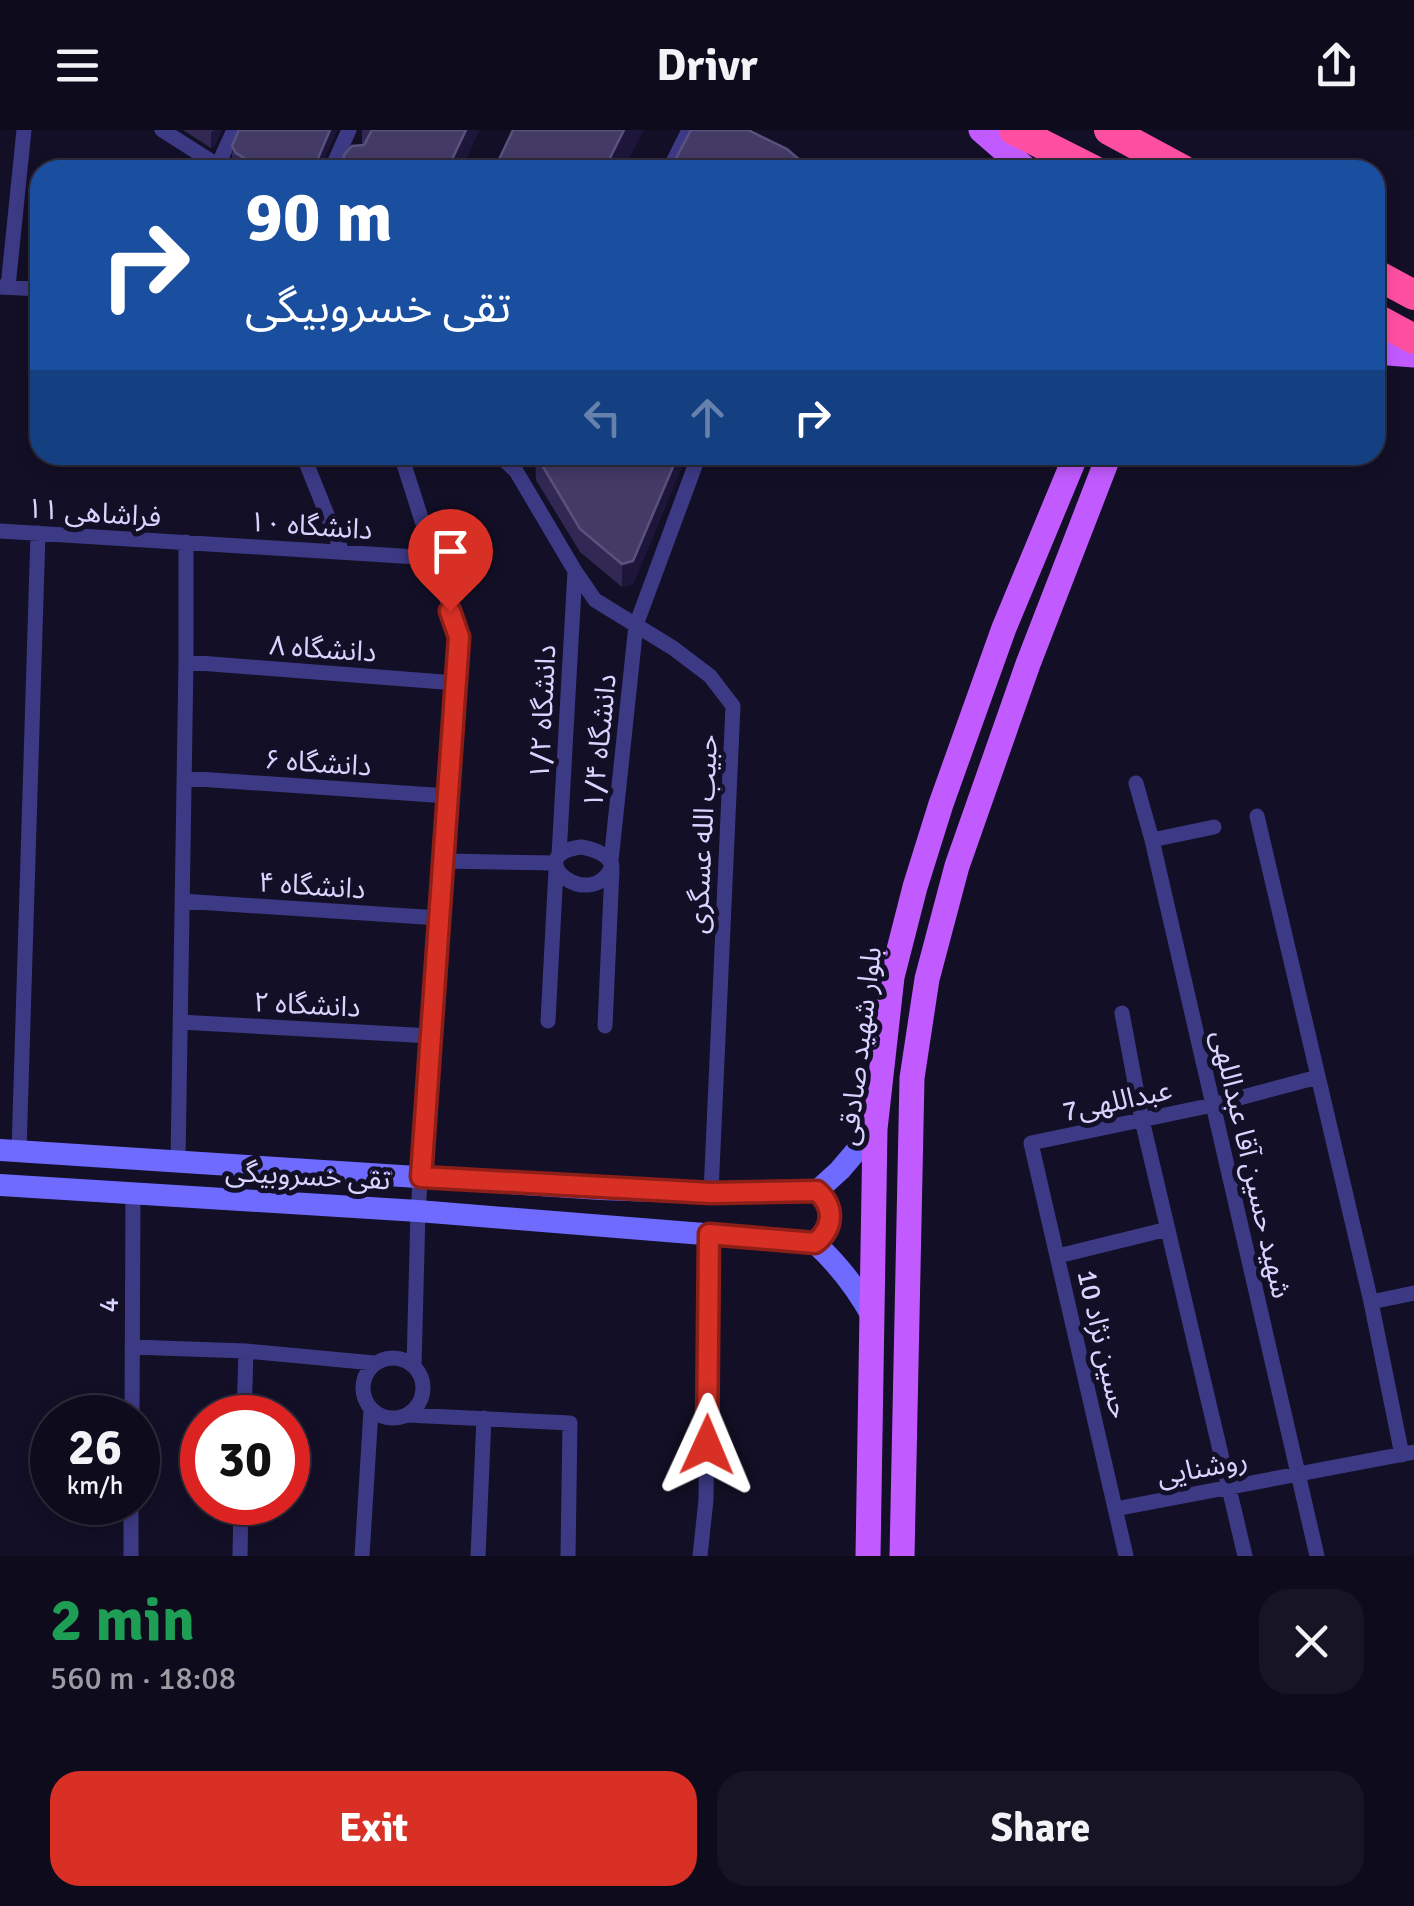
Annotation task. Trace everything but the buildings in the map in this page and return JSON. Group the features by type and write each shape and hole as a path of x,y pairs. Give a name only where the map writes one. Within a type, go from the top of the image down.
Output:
{"highway":[{"path":"1014,130 1073,160"},
{"path":"1109,130 1164,160"},
{"path":"1385,279 1414,295"},
{"path":"1385,323 1414,339"}],"main road":[{"path":"981,130 1016,160"},
{"path":"1385,353 1414,356"},
{"name":"بلوار شهید صادقی","path":"868,1556 875,1129 892,977 941,804 1004,628 1072,465"},
{"name":"بلوار شهید صادقی","path":"902,1556 912,1078 926,979 957,866 1028,664 1105,465"},
{"path":"873,1318 855,1284 815,1243 826,1232 830,1217 827,1202 817,1191 875,1129"},
{"name":"تقی خسروبیگی","path":"10,1150 711,1193 817,1191"},
{"name":"تقی خسروبیگی","path":"0,1185 815,1243"}],"street":[{"path":"24,130 4,287 30,288"},
{"path":"162,130 211,160"},
{"path":"224,160 234,130"},
{"path":"336,160 350,130"},
{"path":"674,160 689,130"},
{"path":"308,465 342,552"},
{"path":"404,465 459,637 418,1212 414,1366 423,1383 420,1402 407,1416"},
{"name":"حبیب الله عسگری","path":"510,465 594,600 710,676 733,706 711,1193"},
{"path":"516,471 519,465"},
{"name":"دانشگاه ۱/۴","path":"604,1026 611,865 636,626 693,465"},
{"name":"فراشاهی ۱۱","path":"0,531 186,542"},
{"path":"10,1150 38,533"},
{"path":"178,1161 186,542"},
{"name":"دانشگاه ۱۰","path":"186,542 433,558"},
{"name":"دانشگاه ۱/۲","path":"548,1021 575,571"},
{"name":"دانشگاه ۸","path":"186,662 456,683"},
{"name":"دانشگاه ۶","path":"184,778 448,796"},
{"name":"شهید حسین آقا عبداللهی","path":"1136,784 1317,1556"},
{"path":"1257,816 1408,1453"},
{"path":"1152,840 1214,827"},
{"path":"443,861 557,863 572,848 580,847 600,852 611,865 600,881 590,884 568,880 557,863"},
{"name":"دانشگاه ۴","path":"182,901 439,918"},
{"path":"1122,1013 1142,1120 1245,1556"},
{"name":"دانشگاه ۲","path":"180,1022 431,1036"},
{"name":"عبداللهی7","path":"1031,1143 1213,1105 1318,1077"},
{"name":"حسین نژاد 10","path":"1031,1143 1126,1556"},
{"name":"4","path":"132,1395 134,1194"},
{"path":"1058,1256 1168,1229"},
{"path":"700,1556 706,1484 709,1234"},
{"path":"1370,1302 1414,1293"},
{"path":"132,1347 246,1351 374,1363 391,1357 414,1366"},
{"path":"245,1395 246,1351"},
{"path":"374,1363 364,1377 362,1394 371,1410 388,1419 484,1418 570,1424 568,1556"},
{"path":"362,1556 371,1410"},
{"path":"478,1556 484,1418"},
{"name":"روشنایی","path":"1116,1510 1408,1453"},
{"path":"131,1525 131,1556"},
{"path":"240,1556 241,1525"}],"route":[{"path":"450,611 459,637 421,1177 711,1193 817,1191 823,1196 830,1210 829,1225 815,1243 709,1234 707,1445"}]}
